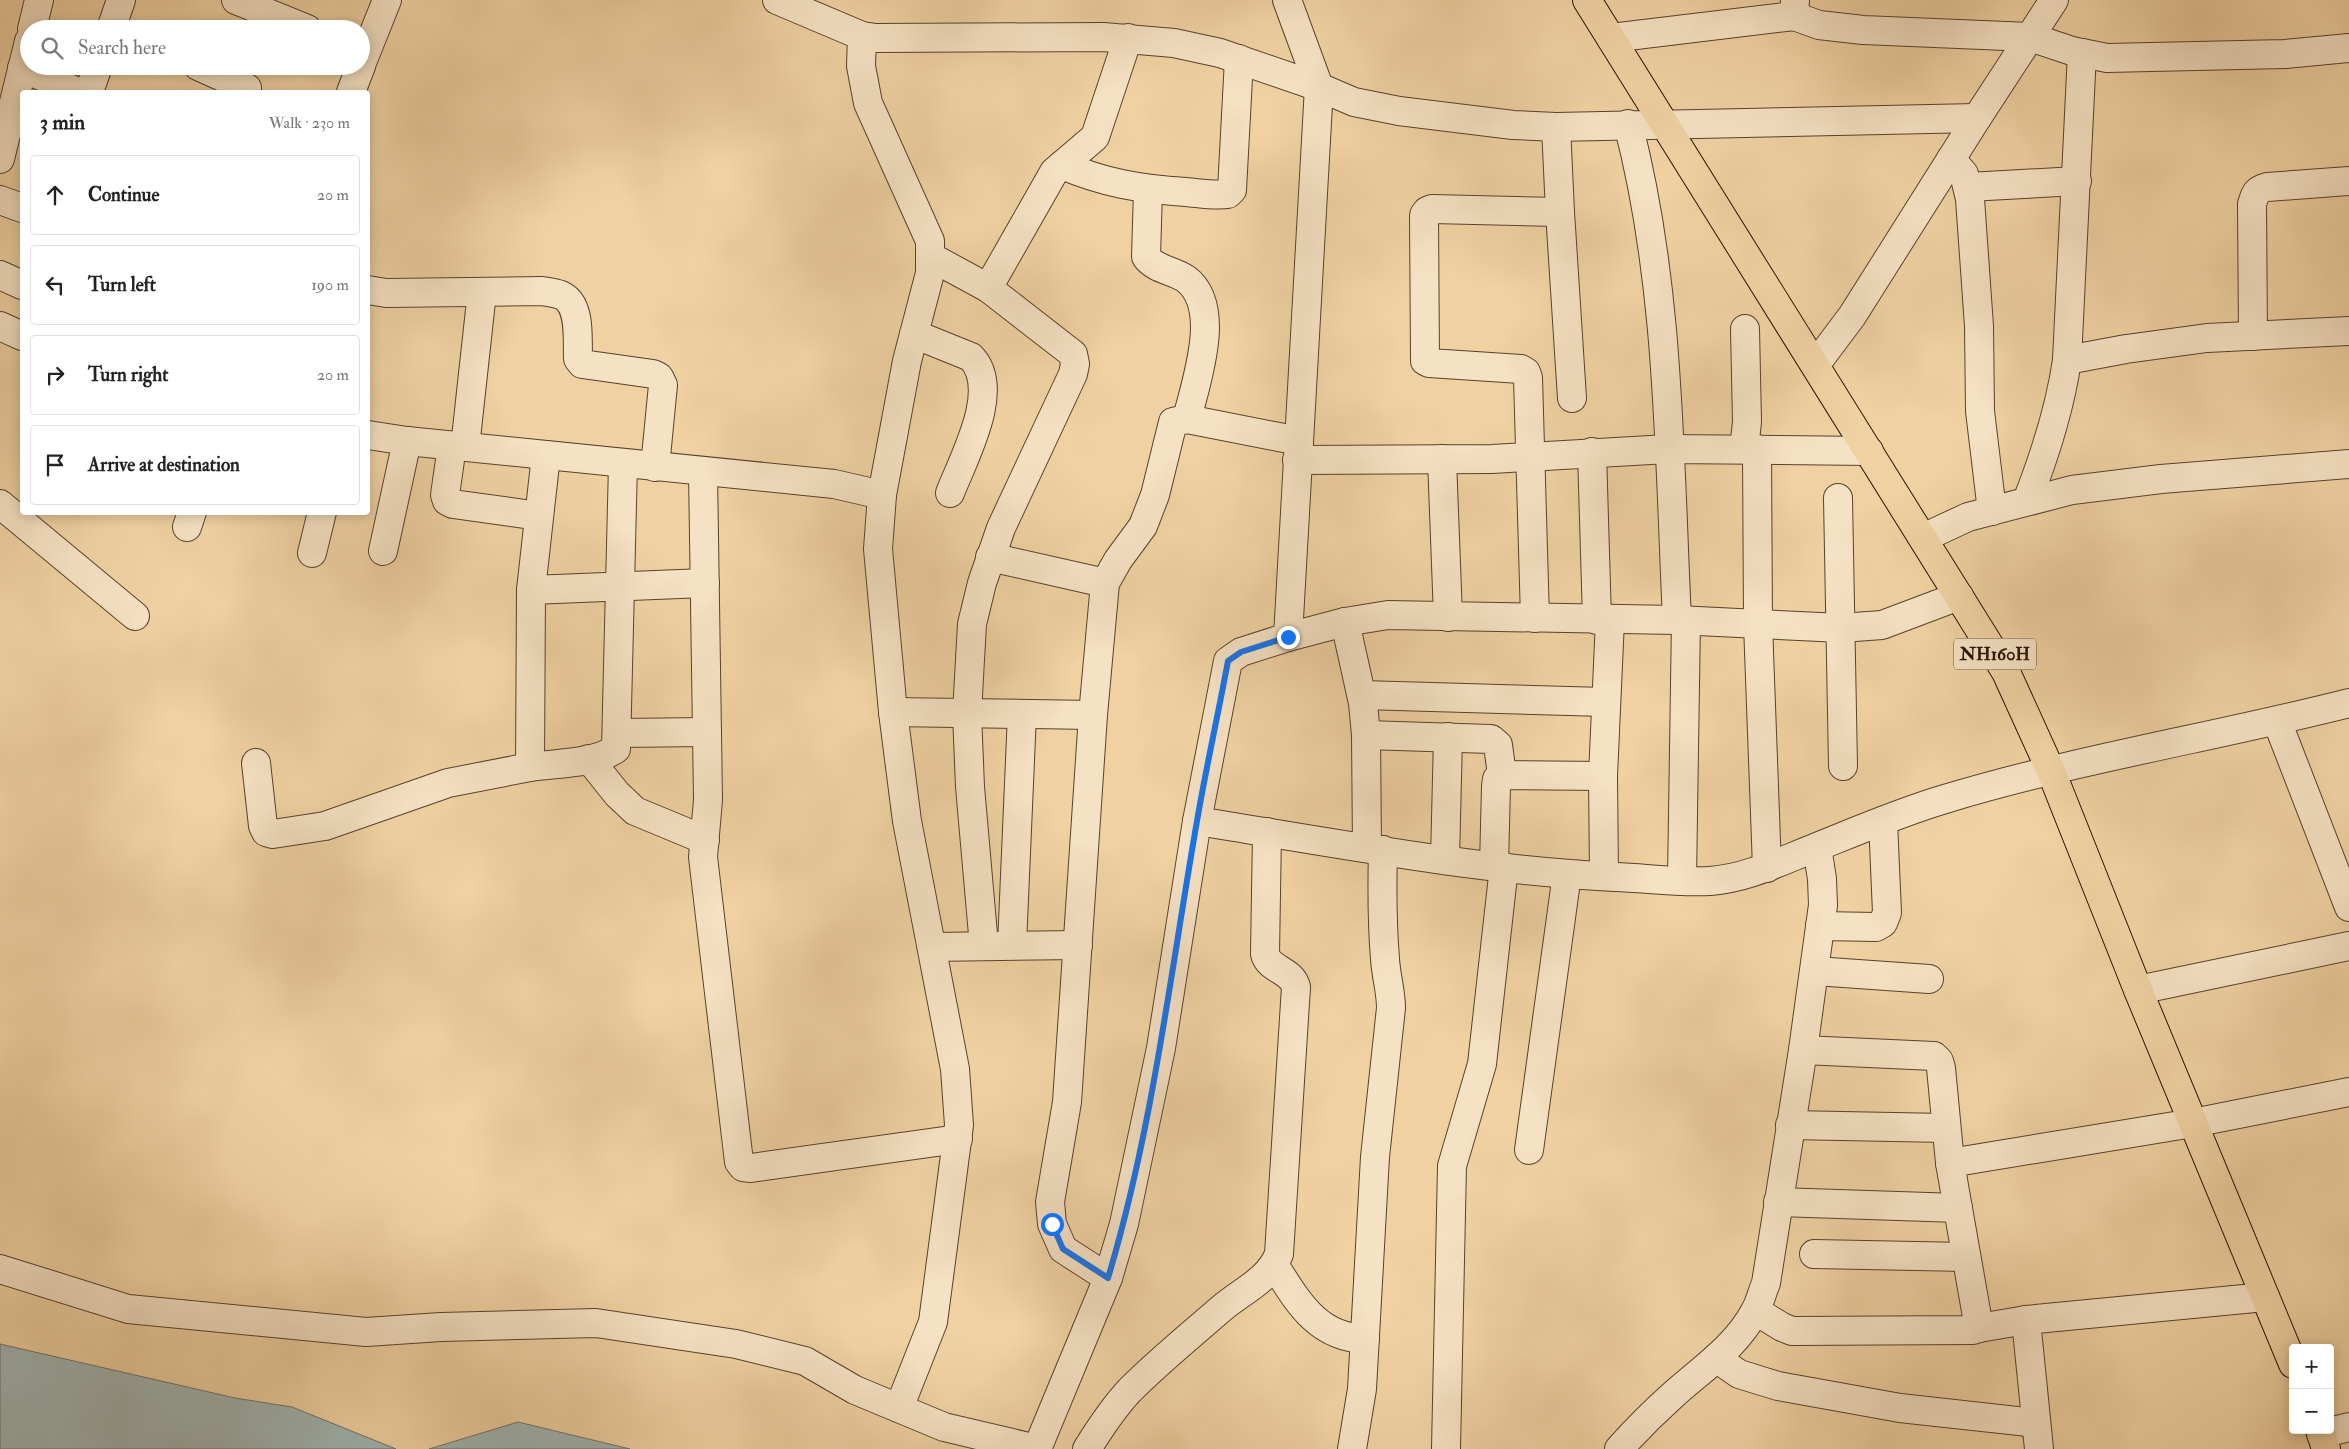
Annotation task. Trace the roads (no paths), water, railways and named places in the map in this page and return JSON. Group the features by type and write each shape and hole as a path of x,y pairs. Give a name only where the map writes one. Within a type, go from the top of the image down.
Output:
{"highway":[{"name":"NH160H","path":"1588,0 2006,672 2051,771 2138,990 2289,1354"}],"street":[{"path":"34,20 39,0"},
{"path":"115,20 121,0"},
{"path":"236,0 284,20"},
{"path":"370,40 387,0"},
{"path":"777,0 862,36 1128,38 1174,43 1239,59 1319,87 1354,102 1398,111 1513,125 1556,127 1665,123 1977,118"},
{"path":"1287,0 1319,87 1288,637"},
{"path":"1816,364 1852,316 2054,0"},
{"path":"1611,38 1795,8 1819,25 1863,30 2030,37 2082,53 2107,58 2285,54 2349,48"},
{"path":"862,36 861,66 868,103 926,228 930,241 930,272 914,334 882,495 878,528 879,579 892,712 907,821 955,1069 958,1095 958,1140 933,1322 921,1358 899,1408"},
{"path":"988,288 1054,172 1095,137 1128,38"},
{"path":"2027,501 2049,445 2062,392 2067,360 2082,53"},
{"path":"1062,165 1087,176 1124,186 1148,190 1228,194 1232,190 1239,59"},
{"path":"0,159 20,75"},
{"path":"38,75 73,90"},
{"path":"90,90 95,75"},
{"path":"218,75 247,88"},
{"path":"352,90 357,75"},
{"path":"1628,124 1642,179 1650,224 1664,342 1668,448 1682,620 1682,880"},
{"path":"1556,127 1572,398"},
{"path":"1951,159 1964,174 1968,187 1979,326 1980,411 1992,510"},
{"path":"1968,187 2077,181"},
{"path":"2253,336 2252,204 2255,194 2259,189 2267,187 2349,181"},
{"path":"1148,190 1146,257 1151,264 1185,279 1196,289 1203,303 1205,322 1203,346 1187,419"},
{"path":"0,200 20,207"},
{"path":"1535,618 1528,378 1526,372 1521,369 1430,363 1425,361 1424,215 1432,209 1560,212"},
{"path":"931,257 988,288 1073,354 1074,364 1073,374 1001,528 990,557 972,624 967,713 970,787 984,946"},
{"path":"0,276 20,284"},
{"path":"370,290 386,293 542,291 561,295 570,301 575,311 578,360 582,364 653,374 659,378 663,385 656,467"},
{"path":"482,292 458,446 445,495 447,501 453,504 539,516"},
{"path":"0,326 20,335"},
{"path":"1745,329 1747,422 1750,449 1758,624 1767,868"},
{"path":"2067,360 2181,341 2349,331"},
{"path":"914,334 971,356 978,364 982,374 984,386 978,421 950,493"},
{"path":"1108,1278 1063,1249 1052,1224 1050,1202 1067,1102 1092,715 1105,583 1118,560 1144,526 1155,495 1173,422 1187,419 1298,451 1442,459 1668,448 1869,451"},
{"path":"370,435 406,441 623,464 834,484 882,495"},
{"path":"383,551 406,441"},
{"path":"1592,452 1604,620 1604,876"},
{"path":"530,767 531,590 546,455"},
{"path":"1442,459 1448,617"},
{"path":"256,763 263,826 266,832 273,834 325,826 448,783 530,767 589,759 609,754 616,749 618,733 623,464"},
{"path":"1923,538 1968,517 2072,490 2161,479 2349,464"},
{"path":"703,471 708,818 703,857 739,1162 743,1167 751,1168 958,1140"},
{"path":"1838,498 1843,766"},
{"path":"0,504 135,616"},
{"path":"312,553 321,515"},
{"path":"990,557 1105,583"},
{"path":"531,590 705,583"},
{"path":"0,1269 128,1309 366,1332 441,1327 596,1323 736,1344 804,1360 856,1390 944,1426 1037,1449 1108,1278 1124,1224 1162,1048 1197,821 1228,661 1241,652 1288,637 1345,622 1388,616 1682,620 1841,628 1882,625 1959,596"},
{"path":"1345,622 1362,695 1386,966 1391,992 1391,1008 1375,1158 1360,1412 1352,1449"},
{"path":"1362,695 1605,702"},
{"path":"1197,821 1445,860 1567,874 1707,881 1738,878 1947,798 2051,771 2277,721 2349,703"},
{"path":"892,712 1092,715"},
{"path":"1012,946 1022,714"},
{"path":"2277,721 2349,907"},
{"path":"618,733 707,732"},
{"path":"1366,735 1491,739 1498,745 1502,774"},
{"path":"1445,860 1448,737"},
{"path":"589,759 617,794 635,811 705,840"},
{"path":"1446,1449 1452,1166 1482,1064 1499,866 1497,779 1502,774 1603,776"},
{"path":"1820,926 1876,927 1883,924 1887,913 1883,821"},
{"path":"1087,1449 1105,1420 1130,1390 1225,1306 1275,1266 1279,1254 1296,986 1290,976 1269,962 1265,954 1268,832"},
{"path":"1619,1449 1674,1394 1716,1358 1740,1334 1756,1311 1766,1283 1815,971 1823,905 1822,880 1817,847"},
{"path":"1529,1150 1567,874"},
{"path":"932,946 1078,945"},
{"path":"2138,990 2349,946"},
{"path":"1815,971 1929,979"},
{"path":"1803,1050 1934,1056 1939,1061 1950,1162 1979,1328"},
{"path":"1950,1162 2193,1123 2349,1092"},
{"path":"1790,1125 1945,1128"},
{"path":"1778,1202 1958,1208"},
{"path":"1814,1254 1966,1257"},
{"path":"1275,1266 1301,1306 1315,1320 1331,1331 1349,1338 1365,1339"},
{"path":"1756,1311 1792,1331 1962,1332 2026,1320 2265,1297"},
{"path":"1716,1358 1739,1374 1778,1386 1900,1408 2037,1436 2026,1320"},
{"path":"2322,1438 2349,1427"}]}
